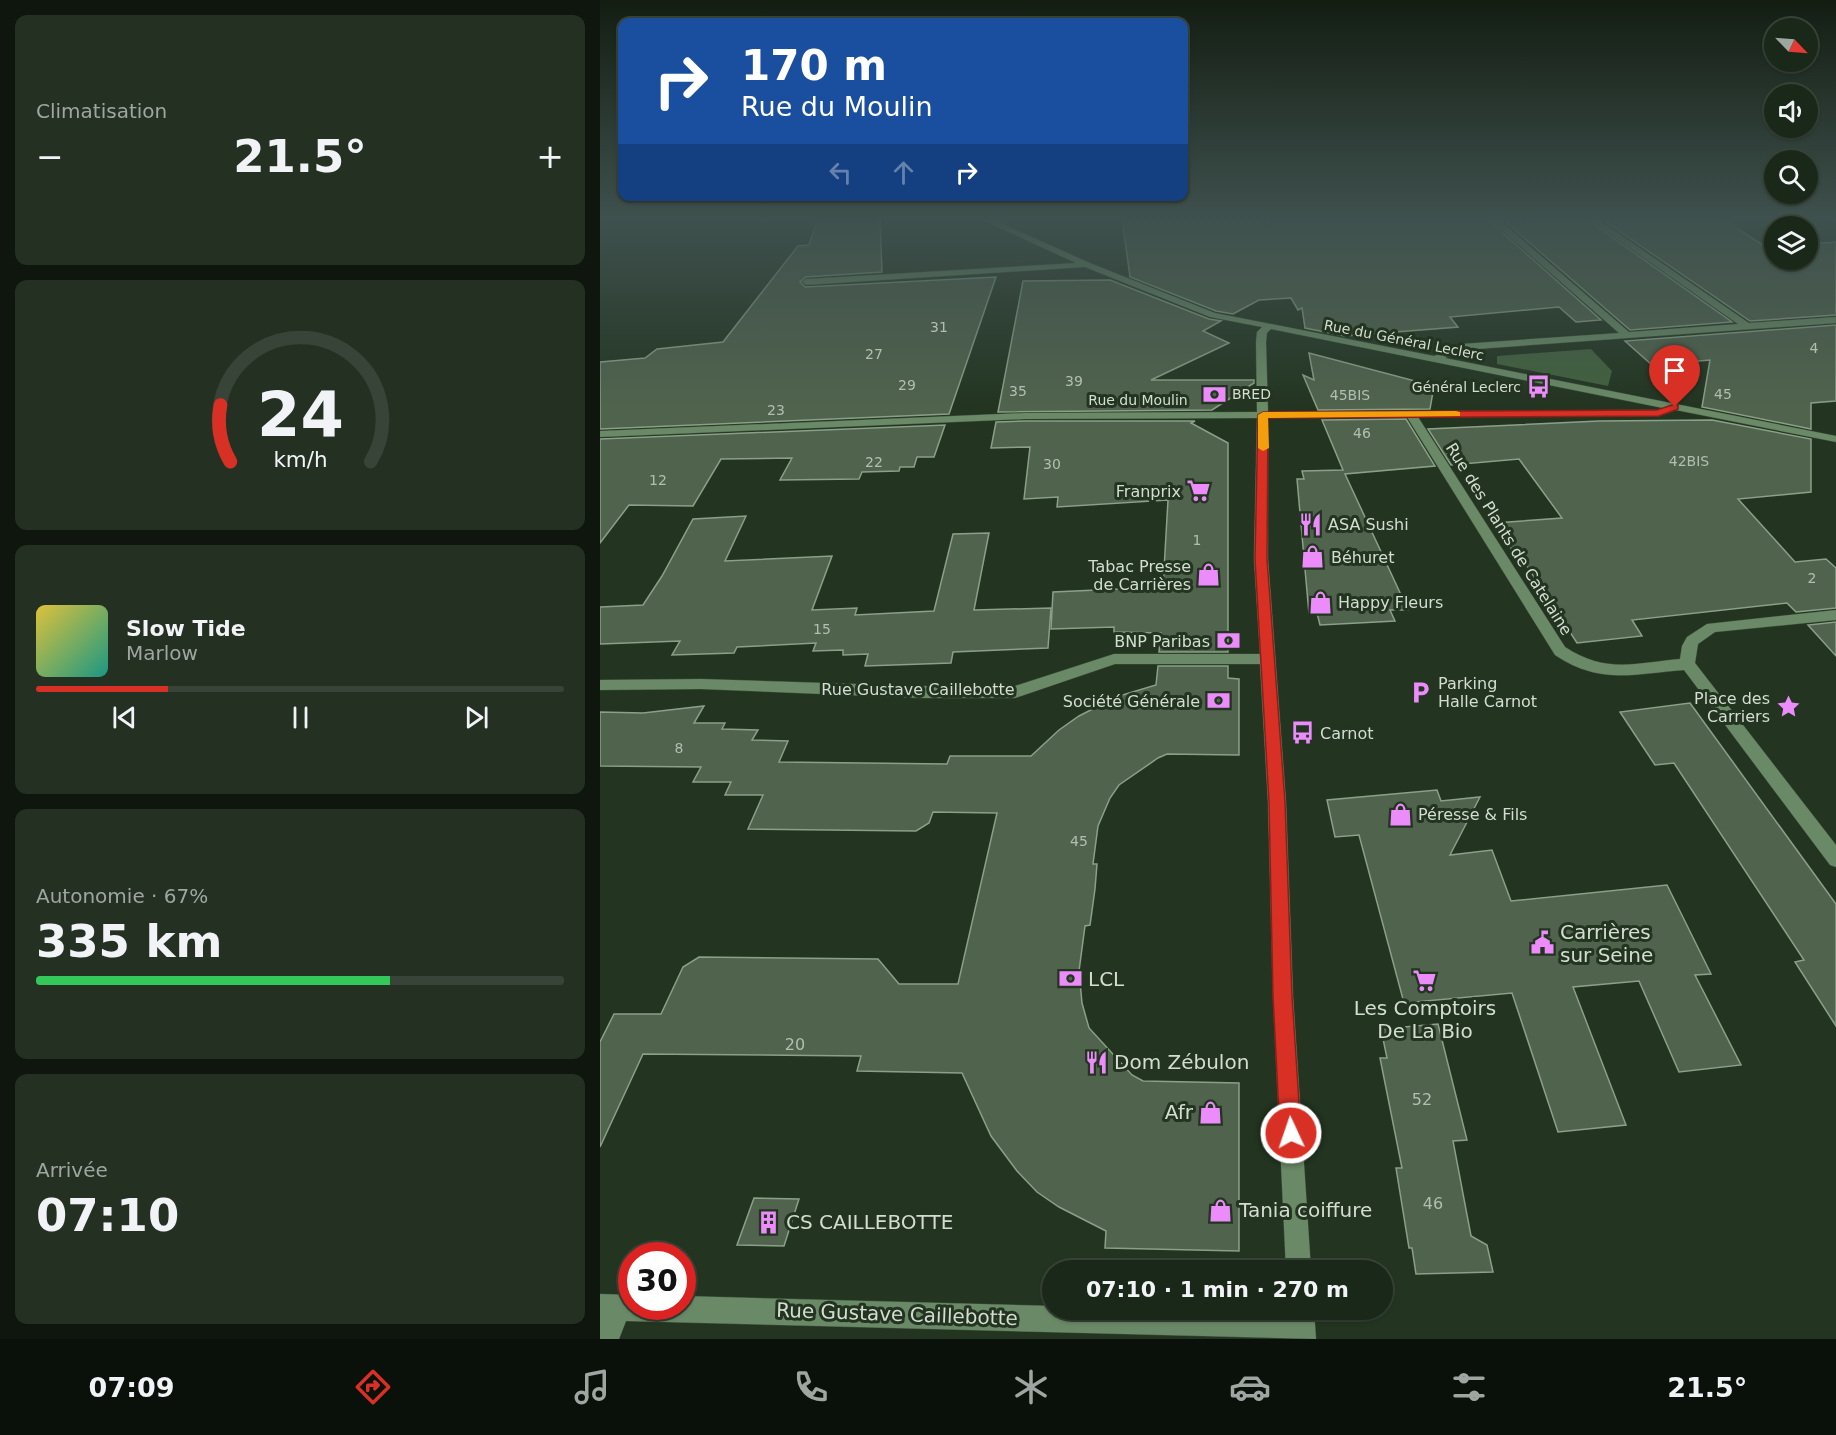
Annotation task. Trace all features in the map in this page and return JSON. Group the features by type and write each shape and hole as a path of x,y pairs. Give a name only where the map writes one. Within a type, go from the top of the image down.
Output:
{"street":[{"path":"806,282 831,280"},
{"name":"Rue du Général Leclerc","path":"1126,280 1214,315 1836,439"},
{"path":"1564,280 1627,335"},
{"path":"1681,280 1748,327"},
{"path":"1434,360 1461,347 1836,320"},
{"path":"1268,327 1262,332 1261,342 1263,415 1260,518 1277,802 1283,996 1298,1260"},
{"name":"Rue du Moulin","path":"605,434 1042,416 1659,413 1675,407"},
{"name":"Rue des Plants de Catelaine","path":"1410,414 1560,651 1578,663 1606,671 1689,664"},
{"path":"600,442 605,434"},
{"path":"1836,615 1712,627 1702,632 1690,643 1689,664 1836,859"},
{"name":"Rue Gustave Caillebotte","path":"600,685 701,684 920,692 1015,692 1114,659 1267,659"},
{"path":"606,1339 609,1307"},
{"name":"Rue Gustave Caillebotte","path":"609,1307 1302,1324"}],"green space":[{"path":"1591,349 1612,371 1608,386 1497,364 1497,356"}],"building":[{"path":"771,280 802,280 800,282 805,287 929,280 995,280 949,414 600,429 600,362 645,358 657,349 723,342"},
{"path":"1111,280 1209,319 1221,321 1203,331 1229,343 1151,380 1254,380 1254,383 1212,410 998,412 1023,281"},
{"path":"1139,280 1556,280 1601,320 1576,322 1559,307 1450,317 1458,327 1345,336 1305,328 1302,308 1298,310 1291,298 1259,300 1233,314 1216,311"},
{"path":"1573,280 1673,280 1732,322 1630,330"},
{"path":"1691,280 1836,280 1836,315 1750,321"},
{"path":"1836,325 1836,401 1811,403 1811,429 1702,407 1710,360 1652,365 1625,341"},
{"path":"1309,353 1434,386 1430,409 1318,410 1303,375 1314,380"},
{"path":"1406,419 1435,466 1345,474 1408,610 1390,610 1395,621 1320,625 1317,613 1309,614 1297,479 1304,479 1302,471 1343,470 1322,420"},
{"path":"1712,420 1811,439 1811,492 1738,499 1795,562 1826,559 1836,568 1836,608 1796,612 1787,603 1632,620 1642,636 1577,643 1527,566 1522,566 1495,523 1562,518 1519,459 1451,465 1428,429 1599,421"},
{"path":"1195,421 1191,423 1228,443 1228,652 1159,652 1161,633 1114,632 1114,627 1051,629 1053,592 1163,587 1168,500 1057,507 1058,497 1024,499 1030,447 991,448 996,422"},
{"path":"945,425 934,457 917,457 914,467 900,467 899,471 862,472 859,479 780,480 792,458 721,459 693,506 629,505 600,543 600,439"},
{"path":"746,516 725,561 832,556 812,610 857,608 855,615 934,611 953,534 989,533 974,610 1051,608 1048,648 953,652 951,663 865,666 868,654 843,655 843,650 813,651 816,643 737,647 734,653 672,655 680,641 600,644 600,607 643,605 662,576 693,519"},
{"path":"1836,622 1836,656 1808,625"},
{"path":"1158,666 1228,666 1228,678 1239,679 1239,755 1167,754 1119,785 1110,798 1098,826 1093,864 1097,864 1095,889 1090,925 1085,926 1079,971 1082,1003 1089,1028 1132,1075 1143,1081 1239,1083 1239,1251 1105,1248 1106,1231 1059,1207 1037,1192 1017,1171 991,1136 962,1073 857,1071 861,1056 643,1054 600,1147 600,1042 614,1014 661,1014 683,967 699,957 878,959 899,984 958,984 997,813 933,812 929,823 916,831 748,829 763,795 725,795 731,782 693,782 701,767 600,766 600,712 643,713 704,706 694,723 725,723 722,729 758,730 752,740 788,741 779,762 947,764 950,756 1031,756 1059,730 1079,716 1116,697 1156,685"},
{"path":"1690,703 1836,904 1836,1026 1795,962 1804,960 1674,763 1655,765 1620,712"},
{"name":"Carrières sur Seine","path":"1437,790 1441,801 1480,797 1450,855 1492,850 1511,901 1667,885 1711,974 1695,975 1741,1065 1679,1072 1639,981 1573,987 1626,1125 1558,1132 1512,993 1404,1003 1359,835 1335,837 1327,800"},
{"path":"1438,1024 1467,1140 1453,1141 1471,1236 1487,1245 1493,1272 1416,1274 1412,1248 1409,1248 1396,1168 1402,1168 1380,1058 1387,1058 1381,1029"},
{"name":"CS CAILLEBOTTE","path":"754,1198 799,1199 784,1246 737,1245"}],"slow traffic":[{"path":"1263,448 1263,415 1456,414"}],"place":[{"name":"Général Leclerc","path":"1539,387"},
{"name":"BRED","path":"1214,394"},
{"name":"Franprix","path":"1199,491"},
{"name":"ASA Sushi","path":"1310,524"},
{"name":"Béhuret","path":"1313,557"},
{"name":"Tabac Presse de Carrières","path":"1209,575"},
{"name":"Happy Fleurs","path":"1320,602"},
{"name":"BNP Paribas","path":"1228,641"},
{"name":"Parking Halle Carnot","path":"1420,692"},
{"name":"Société Générale","path":"1218,701"},
{"name":"Place des Carriers","path":"1788,707"},
{"name":"Carnot","path":"1302,733"},
{"name":"Péresse & Fils","path":"1400,814"},
{"name":"Carrières sur Seine","path":"1542,943"},
{"name":"LCL","path":"1070,979"},
{"name":"Les Comptoirs De La Bio","path":"1425,980"},
{"name":"Dom Zébulon","path":"1096,1062"},
{"name":"Afr","path":"1211,1112"},
{"name":"Tania coiffure","path":"1221,1210"},
{"name":"CS CAILLEBOTTE","path":"768,1222"}],"route":[{"path":"1291,1133 1283,996 1277,802 1261,559 1263,415 1659,413 1675,407"}]}
